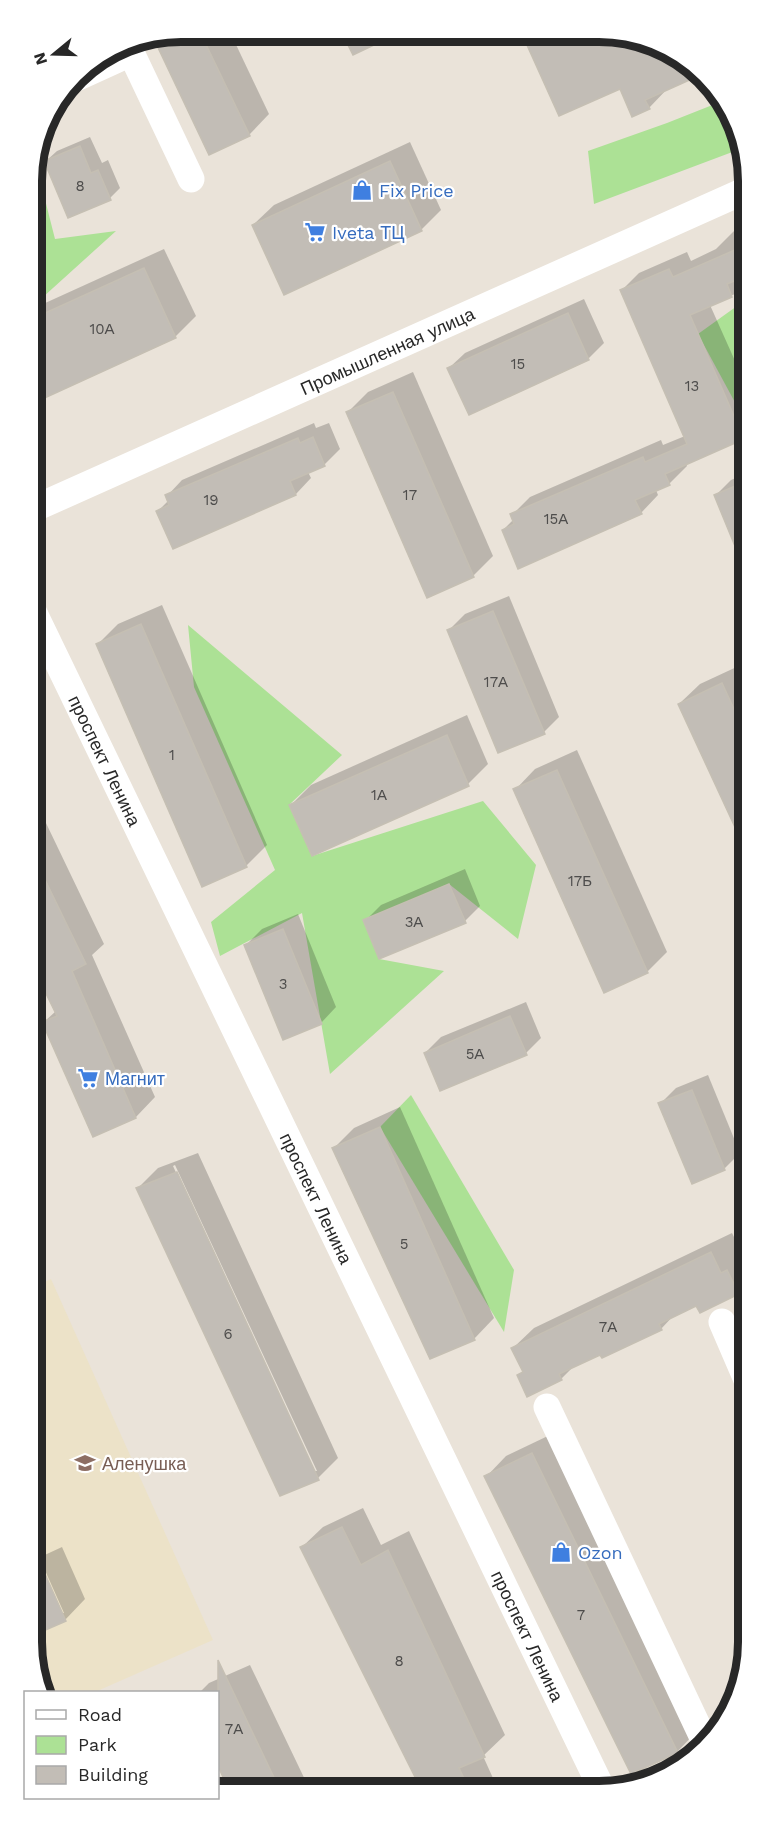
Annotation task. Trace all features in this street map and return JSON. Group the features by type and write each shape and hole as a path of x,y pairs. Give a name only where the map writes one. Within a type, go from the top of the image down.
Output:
{"street":[{"path":"130,52 190,179"},
{"name":"Промышленная улица","path":"42,505 738,194"},
{"name":"проспект Ленина","path":"42,630 598,1781"},
{"path":"722,1322 738,1359"},
{"path":"547,1407 702,1735"}],"shaded area":[{"name":"Аленушка","path":"51,1279 213,1640 97,1691 52,1691 43,1660 42,1283"}],"green space":[{"path":"714,104 727,128 734,151 594,204 588,151"},
{"path":"42,188 55,239 116,231 42,298"},
{"path":"738,305 738,408 698,334"},
{"path":"188,625 342,755 289,805 312,856 483,801 536,865 518,939 449,884 379,959 444,971 330,1074 302,913 220,956 211,922 275,870 194,687"},
{"path":"411,1095 514,1270 504,1332 380,1127"}],"building":[{"path":"205,42 250,136 209,155 157,44"},
{"path":"346,42 380,42 353,55"},
{"path":"526,42 617,43 652,53 684,71 692,79 645,100 650,109 632,117 620,89 559,116"},
{"path":"80,146 91,173 98,170 111,200 68,218 44,161"},
{"path":"390,161 422,231 284,295 252,225"},
{"path":"738,249 738,279 727,284 732,297 690,315 738,425 738,442 665,474 670,485 635,500 642,514 518,569 502,530 514,524 510,514 643,457 645,462 687,444 620,290 669,269 673,277"},
{"path":"144,268 176,338 42,399 42,314"},
{"path":"568,313 589,360 469,415 447,368"},
{"path":"393,392 474,577 427,598 346,412"},
{"path":"313,437 325,466 290,481 296,495 173,549 156,511 169,505 165,495 298,438 300,443"},
{"path":"738,485 738,553 714,495"},
{"path":"493,611 545,734 498,753 447,630"},
{"path":"141,624 247,867 202,887 96,644"},
{"path":"722,683 738,718 738,834 678,704"},
{"path":"447,735 469,786 312,856 289,805"},
{"path":"557,770 648,973 604,993 513,789"},
{"path":"42,873 86,964 72,971 136,1118 93,1137 42,1022 57,1016 42,985"},
{"path":"449,884 466,923 379,959 363,920"},
{"path":"283,929 322,1024 283,1040 244,945"},
{"path":"510,1016 527,1055 440,1091 424,1053"},
{"path":"692,1090 725,1170 692,1184 658,1103"},
{"path":"380,1127 475,1340 430,1359 332,1148"},
{"path":"177,1172 319,1480 280,1496 136,1188"},
{"path":"711,1252 721,1273 727,1270 738,1292 738,1294 700,1313 696,1306 659,1324 662,1330 602,1358 600,1355 559,1374 562,1380 527,1397 517,1375 523,1372 511,1348"},
{"path":"532,1453 678,1753 631,1774 484,1476"},
{"path":"342,1527 361,1565 388,1550 485,1757 459,1768 465,1781 417,1781 300,1547"},
{"path":"42,1567 66,1621 42,1631"},
{"path":"218,1660 276,1781 225,1781 219,1768"}],"place":[{"name":"Fix Price","path":"362,190"},
{"name":"Iveta ТЦ","path":"315,232"},
{"name":"Магнит","path":"88,1078"},
{"name":"Аленушка","path":"85,1463"},
{"name":"Ozon","path":"561,1552"}]}
